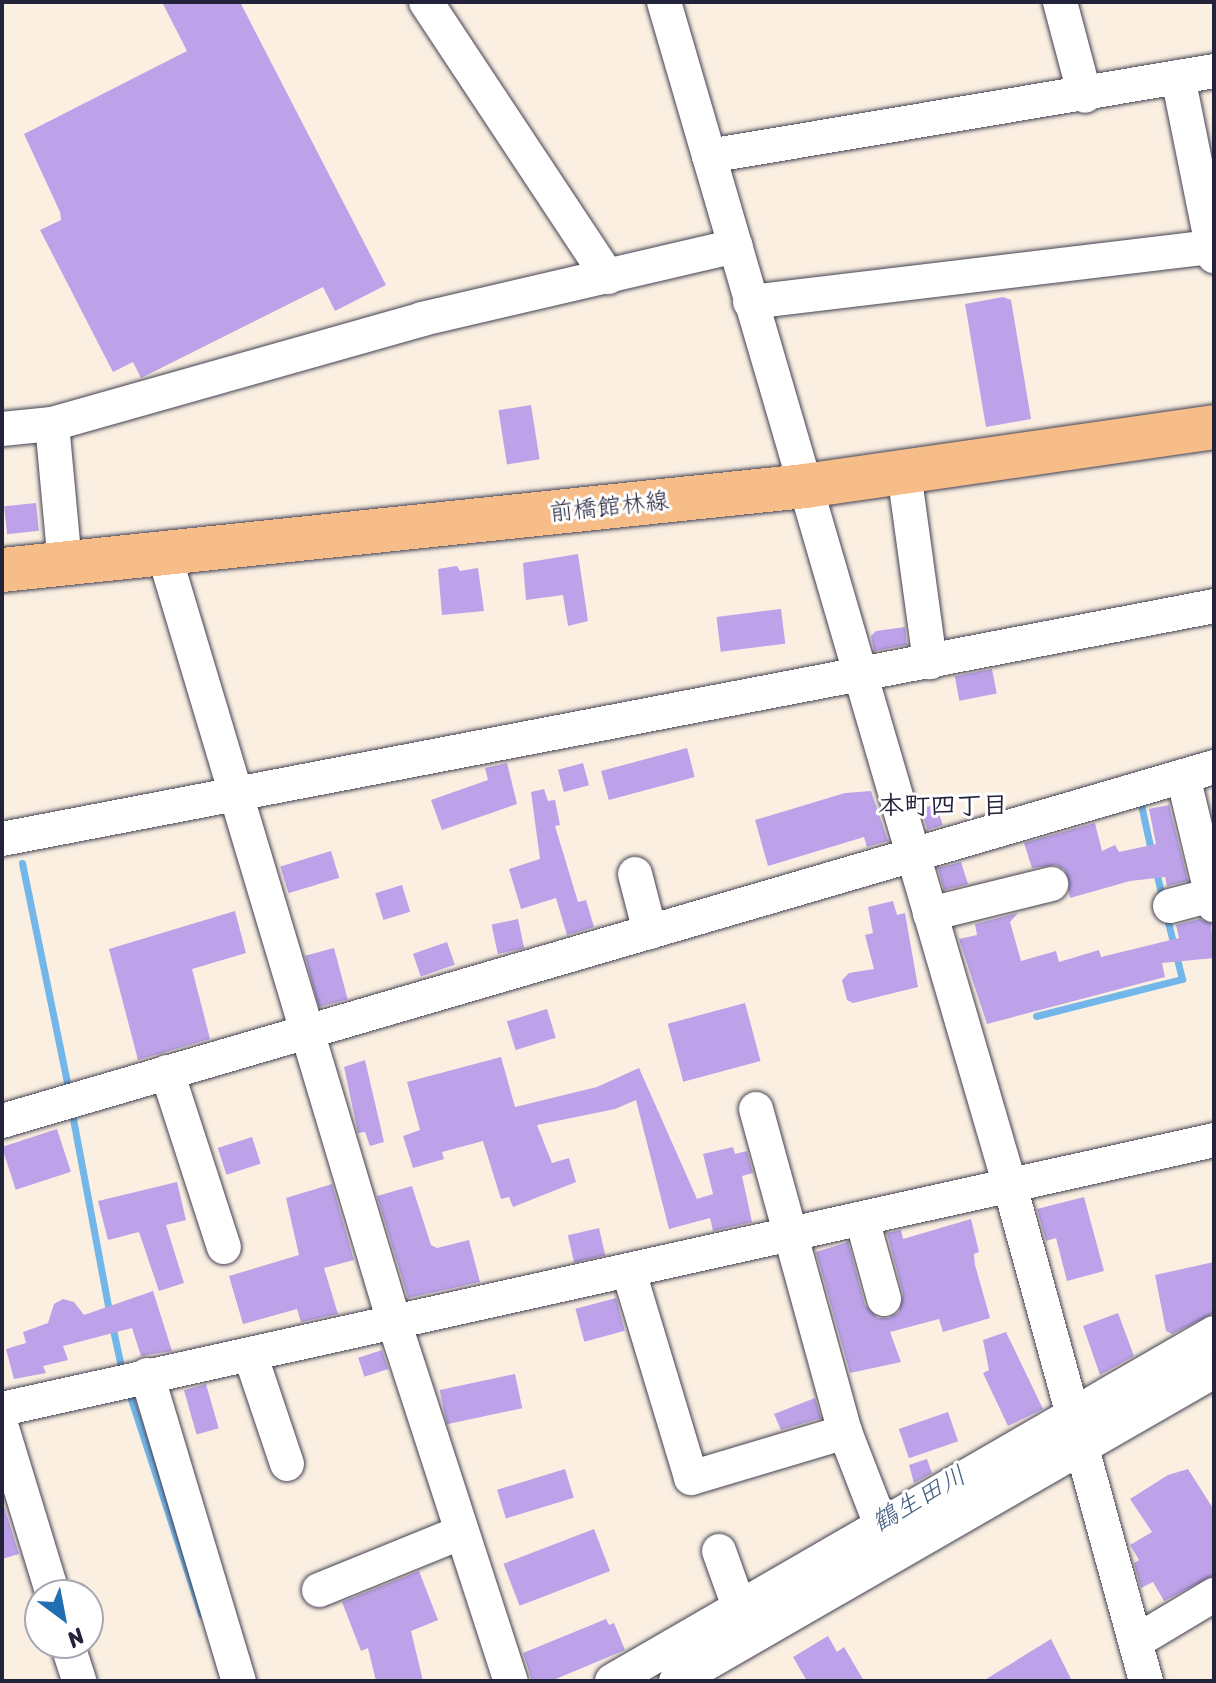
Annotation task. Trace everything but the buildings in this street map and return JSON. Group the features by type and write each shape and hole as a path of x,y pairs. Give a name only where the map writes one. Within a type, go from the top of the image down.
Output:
{"main road":[{"name":"前橋館林線","path":"2,570 805,486 1214,427"}],"street":[{"path":"664,2 1010,1186 1075,1432 1146,1681"},
{"path":"1060,2 1085,96"},
{"path":"440,7 608,277"},
{"path":"709,156 1085,96 1214,71"},
{"path":"750,302 1213,251 1178,77"},
{"path":"2,429 52,424 422,319 736,246"},
{"path":"52,424 65,563"},
{"path":"904,472 930,662"},
{"path":"164,554 304,1031 395,1325 511,1681"},
{"path":"2,839 234,797 450,751 860,677 1214,606"},
{"path":"2,1121 1198,772 1213,900 1170,906"},
{"path":"635,874 650,932"},
{"path":"930,914 1051,884"},
{"path":"167,1072 224,1247"},
{"path":"756,1109 788,1236 845,1432 881,1525"},
{"path":"2,1409 147,1375 395,1325 1214,1140"},
{"path":"862,1219 884,1299"},
{"path":"629,1272 691,1478 845,1432"},
{"path":"676,1681 1075,1432 1214,1333"},
{"path":"250,1354 287,1464"},
{"path":"612,1681 881,1525 1075,1432 1214,1371"},
{"path":"147,1375 239,1681"},
{"path":"2,1428 48,1579"},
{"path":"319,1590 462,1532"},
{"path":"719,1551 739,1607"},
{"path":"1137,1641 1214,1595"},
{"path":"72,1659 79,1681"}],"waterway":[{"path":"1140,800 1152,855"},
{"path":"22,863 69,1092"},
{"path":"1156,871 1163,901"},
{"path":"1036,1016 1182,979 1166,914"},
{"path":"71,1108 109,1312"},
{"path":"112,1325 122,1371"},
{"path":"128,1390 201,1614"}],"district":[{"name":"本町四丁目","path":"943,806"}],"water label":[{"name":"鶴生田川","path":"919,1499"}]}
